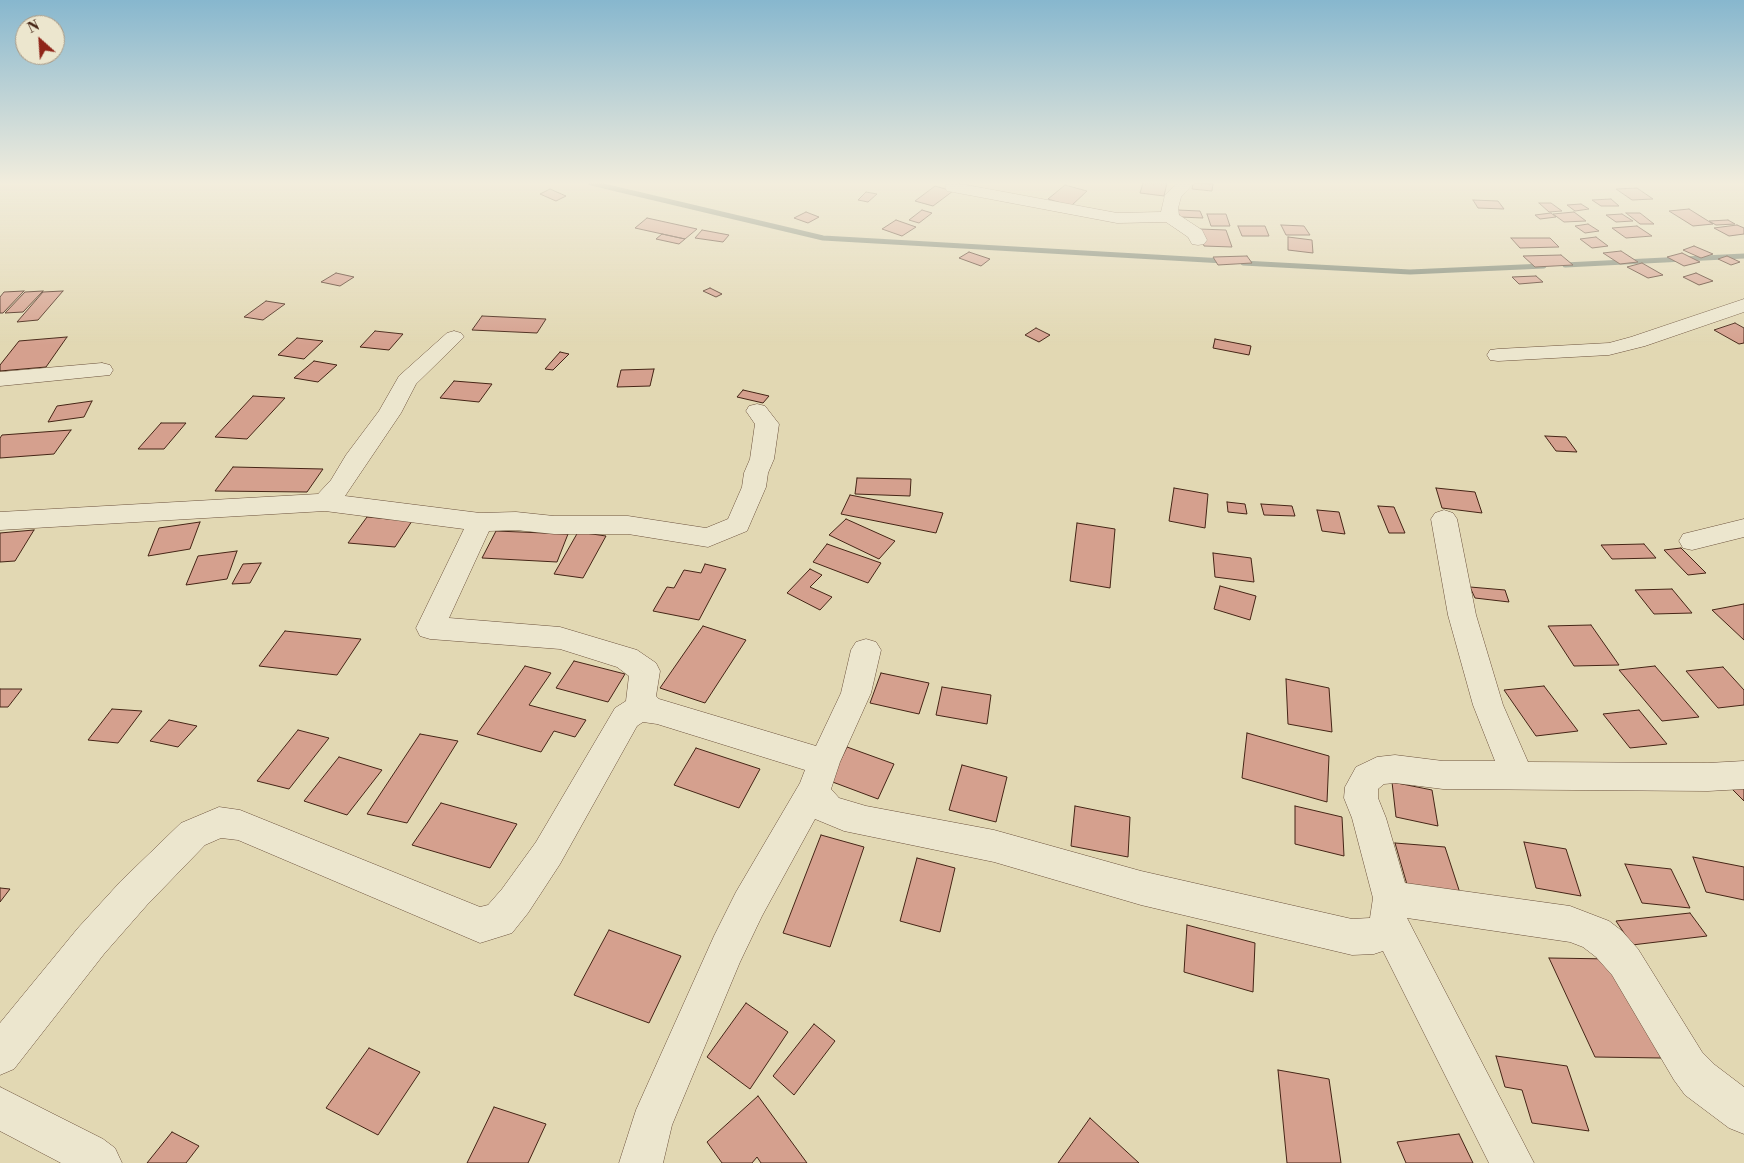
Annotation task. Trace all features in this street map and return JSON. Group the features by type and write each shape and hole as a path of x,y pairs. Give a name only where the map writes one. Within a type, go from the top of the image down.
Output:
{"street":[{"path":"1498,355 1609,349 1638,342 1744,305"},
{"path":"1724,312 1744,322"},
{"path":"325,502 340,486 355,461 390,413 407,381 454,337"},
{"path":"0,379 102,370"},
{"path":"0,521 325,502 480,522 516,521 554,525 628,525 708,538 738,525 749,500 762,459 767,424 757,412"},
{"path":"1444,519 1462,615 1477,660 1488,705 1517,776"},
{"path":"480,522 430,628 560,638 627,658 645,671 640,699 650,710"},
{"path":"1692,542 1744,528"},
{"path":"641,1163 651,1125 727,949 749,904 819,775 856,693 866,650"},
{"path":"0,1055 91,941 134,893 193,834 219,822 240,825 480,925 499,920 515,901 548,853 626,717 639,709 650,710 819,775"},
{"path":"1512,1163 1390,909 1369,818 1361,798 1362,787 1368,777 1377,771 1395,769 1443,775 1708,777 1744,775"},
{"path":"819,775 820,803 827,809 844,816 994,846 1141,888 1352,937 1374,936 1383,932 1390,909"},
{"path":"1390,909 1570,924 1596,934 1609,944 1625,962 1688,1066 1700,1080 1744,1113"},
{"path":"0,1108 88,1154 100,1163"}],"building":[{"path":"658,237 677,237 685,239 679,244 656,239"},
{"path":"696,237 727,237 723,242"},
{"path":"1201,237 1229,237 1232,247 1204,246"},
{"path":"1288,237 1312,240 1313,253 1288,250"},
{"path":"1596,237 1608,246 1592,248 1580,239"},
{"path":"1511,238 1550,238 1559,247 1520,248"},
{"path":"1694,246 1713,254 1701,258 1683,250"},
{"path":"1621,251 1638,262 1620,264 1603,253"},
{"path":"969,252 990,259 981,266 959,258"},
{"path":"1682,253 1700,262 1684,266 1667,257"},
{"path":"1561,255 1573,265 1535,267 1523,256"},
{"path":"1247,256 1252,263 1218,265 1213,257"},
{"path":"1727,256 1740,262 1731,265 1718,259"},
{"path":"1642,263 1663,275 1648,278 1627,267"},
{"path":"336,273 354,277 340,286 321,282"},
{"path":"1696,273 1713,281 1699,285 1683,277"},
{"path":"1536,276 1543,282 1519,284 1512,277"},
{"path":"710,288 722,294 716,297 703,291"},
{"path":"24,291 3,313 0,313 0,297 4,292"},
{"path":"43,291 23,312 5,313 25,292"},
{"path":"63,291 38,320 17,322 43,292"},
{"path":"266,301 285,304 263,320 244,317"},
{"path":"482,316 546,319 537,333 472,330"},
{"path":"1735,323 1744,328 1744,343 1739,344 1714,330"},
{"path":"1036,328 1050,335 1039,342 1025,335"},
{"path":"375,331 403,334 389,350 360,347"},
{"path":"67,337 46,367 0,371 0,365 19,341"},
{"path":"297,338 323,341 304,359 278,355"},
{"path":"1215,339 1251,346 1249,355 1213,348"},
{"path":"560,352 569,354 553,370 545,369"},
{"path":"314,361 337,365 318,382 294,378"},
{"path":"654,369 650,386 617,387 621,370"},
{"path":"454,381 492,384 479,402 440,398"},
{"path":"743,390 769,396 763,403 737,397"},
{"path":"253,396 285,398 247,439 215,437"},
{"path":"92,401 84,417 48,422 57,406"},
{"path":"161,423 186,423 164,449 138,449"},
{"path":"71,430 54,454 0,458 0,438 2,435"},
{"path":"1545,436 1566,437 1577,452 1556,451"},
{"path":"233,467 323,469 307,492 215,491"},
{"path":"857,478 911,479 910,496 855,494"},
{"path":"1174,488 1208,494 1205,528 1169,521"},
{"path":"1436,488 1475,492 1482,513 1442,508"},
{"path":"850,495 943,513 936,533 841,514"},
{"path":"1227,502 1245,504 1247,514 1228,512"},
{"path":"1261,504 1292,506 1295,516 1264,515"},
{"path":"1378,506 1394,507 1405,533 1389,533"},
{"path":"1317,510 1339,512 1345,534 1322,531"},
{"path":"367,517 412,521 395,547 348,543"},
{"path":"846,519 895,541 879,559 829,535"},
{"path":"200,522 190,549 148,556 159,528"},
{"path":"1077,523 1115,529 1110,588 1070,581"},
{"path":"34,530 15,561 0,562 0,533"},
{"path":"496,531 568,534 557,562 482,558"},
{"path":"578,532 606,536 583,578 554,574"},
{"path":"827,544 881,563 868,583 813,562"},
{"path":"1644,544 1656,558 1612,559 1601,545"},
{"path":"1681,548 1706,573 1688,575 1664,550"},
{"path":"237,551 227,579 186,585 198,556"},
{"path":"1213,553 1251,558 1254,582 1215,577"},
{"path":"261,563 250,583 232,584 243,564"},
{"path":"705,564 726,569 699,620 653,611 667,587 674,588 684,570 701,573"},
{"path":"810,569 822,575 810,587 832,597 820,610 787,593"},
{"path":"1220,586 1256,596 1250,620 1214,609"},
{"path":"1470,587 1505,590 1509,602 1475,598"},
{"path":"1672,589 1692,613 1654,614 1635,590"},
{"path":"1744,604 1744,640 1712,610"},
{"path":"1591,625 1619,665 1574,666 1548,626"},
{"path":"703,626 746,640 705,703 660,688"},
{"path":"285,631 361,639 337,675 259,666"},
{"path":"574,661 625,674 608,702 556,688"},
{"path":"525,666 551,673 529,705 586,720 575,737 554,731 541,752 477,734"},
{"path":"1655,666 1699,717 1662,721 1619,670"},
{"path":"1723,667 1744,690 1744,705 1718,708 1686,671"},
{"path":"881,673 929,683 919,714 870,703"},
{"path":"1286,679 1329,688 1332,732 1288,724"},
{"path":"1544,686 1578,731 1536,736 1504,690"},
{"path":"942,687 991,695 987,724 936,715"},
{"path":"0,689 22,689 8,707 0,707"},
{"path":"112,709 142,711 118,743 88,740"},
{"path":"1639,710 1667,744 1630,748 1603,714"},
{"path":"169,720 197,726 178,747 150,741"},
{"path":"298,730 329,738 289,789 257,781"},
{"path":"1247,733 1329,756 1327,802 1242,778"},
{"path":"420,734 458,741 407,823 367,814"},
{"path":"847,747 894,764 878,799 830,781"},
{"path":"696,748 760,769 739,808 674,785"},
{"path":"339,757 382,770 347,815 304,801"},
{"path":"962,765 1007,777 996,822 949,810"},
{"path":"1392,782 1432,790 1438,826 1396,817"},
{"path":"1744,786 1744,801 1732,789"},
{"path":"441,803 517,824 490,868 412,845"},
{"path":"1075,806 1130,817 1128,857 1071,846"},
{"path":"1295,806 1342,817 1344,856 1295,844"},
{"path":"821,835 864,847 830,947 783,933"},
{"path":"1524,842 1566,849 1581,896 1536,888"},
{"path":"1395,843 1445,847 1460,893 1408,888"},
{"path":"1693,857 1744,867 1744,900 1706,892"},
{"path":"917,858 955,868 940,932 900,921"},
{"path":"1625,864 1671,869 1690,908 1642,903"},
{"path":"0,888 10,889 0,902"},
{"path":"1690,913 1707,936 1632,945 1616,921"},
{"path":"1187,925 1255,943 1253,992 1184,972"},
{"path":"609,930 681,956 649,1023 574,995"},
{"path":"1549,958 1611,959 1661,1058 1595,1057"},
{"path":"746,1003 788,1032 750,1089 707,1057"},
{"path":"814,1024 835,1041 794,1095 773,1076"},
{"path":"369,1048 420,1072 378,1135 326,1108"},
{"path":"1496,1056 1567,1066 1589,1131 1532,1123 1522,1090 1505,1087"},
{"path":"1278,1070 1329,1079 1341,1163 1287,1163"},
{"path":"758,1096 807,1163 761,1163 757,1157 752,1163 722,1163 707,1142"},
{"path":"494,1107 546,1124 528,1163 467,1163"},
{"path":"1090,1118 1139,1163 1058,1163"},
{"path":"172,1132 199,1146 186,1163 147,1163"},
{"path":"1459,1134 1473,1163 1406,1163 1397,1142"}],"waterway":[{"path":"820,237 1224,261"},
{"path":"1565,265 1744,256"},
{"path":"1243,263 1410,272 1544,266"}]}
